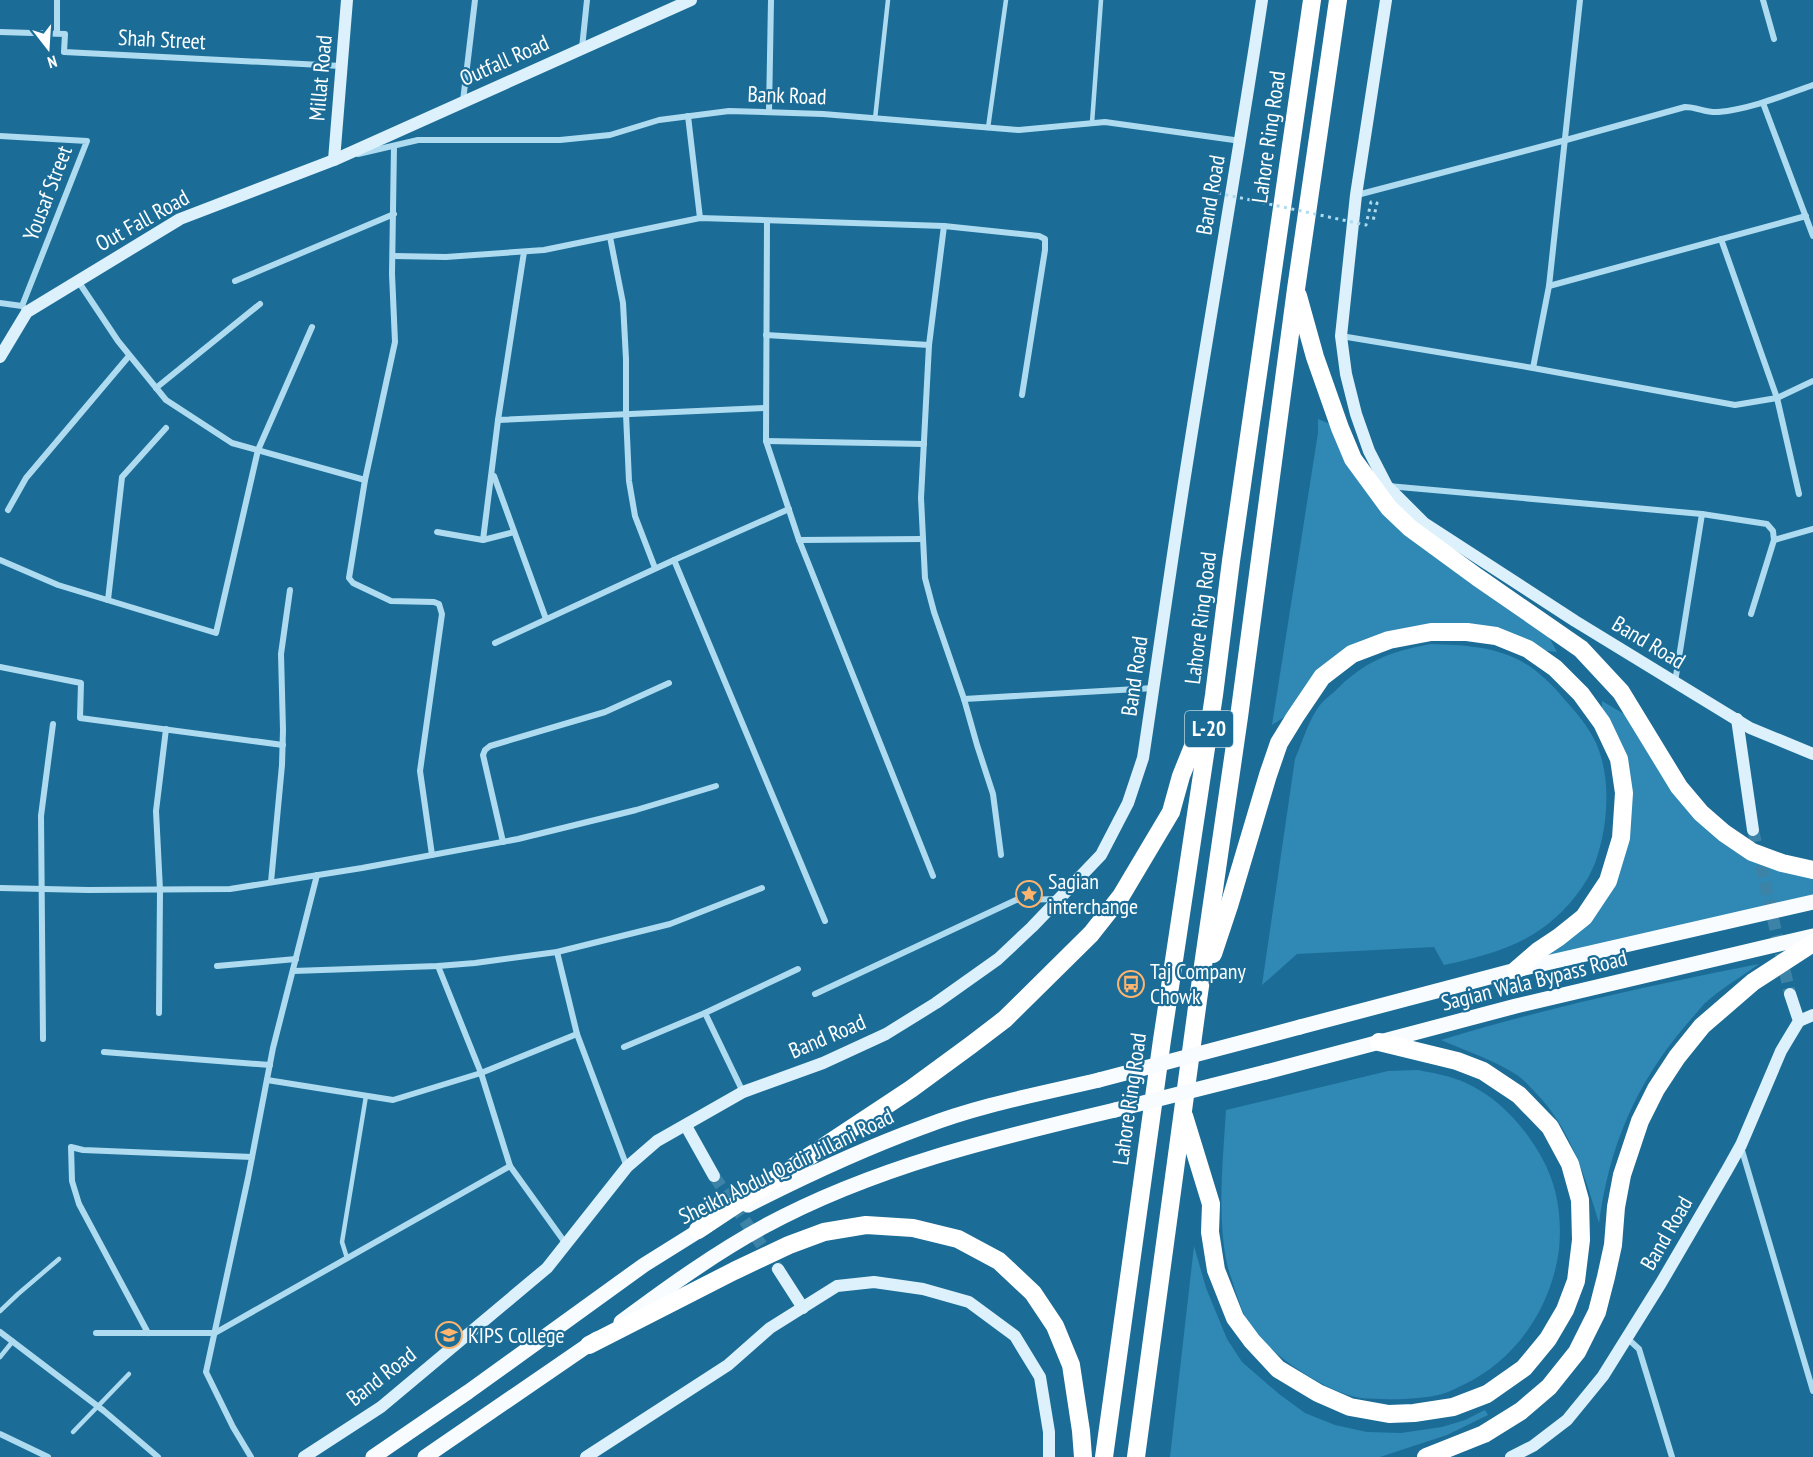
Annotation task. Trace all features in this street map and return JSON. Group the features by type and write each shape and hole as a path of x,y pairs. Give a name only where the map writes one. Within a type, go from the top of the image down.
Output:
{"highway":[{"name":"Lahore Ring Road","path":"1104,1457 1312,0"},
{"name":"L-20","path":"1136,1457 1198,1000 1241,706 1296,289 1338,0"},
{"path":"1296,289 1315,357 1353,459 1389,508 1410,528 1476,577 1581,650 1622,692 1679,787 1701,813 1724,833 1752,852 1782,863 1813,870"},
{"path":"1198,1000 1268,775 1279,743 1295,717 1322,677 1352,654 1389,640 1431,632 1467,632 1496,636 1528,649 1556,668 1581,694 1602,723 1619,759 1624,793 1621,838 1608,881 1584,917 1516,970"},
{"path":"698,1230 911,1089 971,1045 1005,1019 1091,934 1121,896 1171,812 1181,776 1214,695"},
{"path":"1426,1457 1484,1434 1521,1411 1549,1387 1577,1352 1597,1312 1606,1277 1613,1245 1616,1207 1622,1175 1640,1121 1656,1089 1677,1057 1702,1026 1753,982 1813,942"},
{"path":"1183,1112 1211,1204 1210,1232 1216,1269 1235,1318 1278,1370 1318,1393 1350,1407 1389,1414 1453,1407 1487,1394 1524,1368 1548,1339 1565,1310 1576,1281 1581,1240 1580,1200 1570,1164 1550,1127 1519,1095 1483,1071 1457,1061 1379,1042"},
{"path":"589,1345 734,1271 789,1245 824,1232 866,1225 913,1228 958,1239 999,1261 1033,1293 1055,1326 1071,1365 1083,1457"}],"main road":[{"name":"Millat Road","path":"334,160 347,0"},
{"name":"Outfall Road","path":"334,160 691,0"},
{"name":"Band Road","path":"304,1457 381,1407 547,1268 627,1167 657,1142 743,1092 823,1063 886,1034 936,1003 998,958 1032,927 1101,855 1128,803 1143,758 1187,460 1229,200 1241,141 1262,0"},
{"name":"Band Road","path":"1386,0 1356,195 1341,336 1346,374 1356,414 1369,451 1387,486 1424,523 1575,621 1750,728 1813,754"},
{"name":"Out Fall Road","path":"0,357 25,309 78,281 180,219 334,160"},
{"path":"1737,719 1753,830"},
{"name":"Sagian Wala Bypass Road","path":"1099,1080 1516,970 1813,902"},
{"name":"Sagian Wala Bypass Road","path":"1266,1072 1516,1005 1813,936"},
{"path":"1791,994 1799,1021 1813,1016"},
{"name":"Band Road","path":"1512,1457 1533,1446 1567,1420 1603,1376 1661,1283 1741,1145 1782,1051 1799,1021"},
{"name":"Sheikh Abdul Qadir Jillani Road","path":"425,1457 698,1268 764,1227 812,1203 913,1164 983,1142 1266,1072"},
{"name":"Sheikh Abdul Qadir Jillani Road","path":"373,1457 468,1392 644,1265 698,1230 834,1164 924,1126 1003,1102 1099,1080"},
{"path":"687,1126 714,1176"},
{"path":"778,1269 803,1308"},
{"path":"586,1457 728,1365 770,1328 837,1286 874,1282 923,1289 969,1302 1016,1336 1040,1377 1049,1432 1048,1457"}],"street":[{"path":"0,32 57,33 57,0"},
{"path":"463,102 475,0"},
{"path":"582,48 587,0"},
{"path":"769,112 771,0"},
{"path":"1533,368 1549,286 1580,0"},
{"path":"1763,0 1774,39"},
{"name":"Shah Street","path":"57,33 65,34 64,52 341,66"},
{"path":"1356,195 1685,108 1695,107 1718,112 1763,103 1813,85"},
{"path":"1763,103 1813,236"},
{"name":"Bank Road","path":"334,160 418,140 560,140 610,135 659,120 729,111 823,114 1019,130 1105,122 1241,141"},
{"path":"688,116 700,218"},
{"name":"Yousaf Street","path":"0,136 87,141 25,309"},
{"path":"394,146 392,274 395,342 365,480 349,578 391,601 434,602 439,604 442,614 420,771 432,855"},
{"path":"235,281 394,214"},
{"path":"1549,286 1806,216"},
{"path":"394,256 446,257 544,250 700,218 944,226 1023,233 1045,239 1045,250 1022,395"},
{"path":"767,220 766,441 800,540 933,876"},
{"path":"944,226 929,345 921,498 925,578 993,794 1001,855"},
{"path":"610,237 623,303 629,481 635,516 655,568"},
{"path":"1721,239 1777,398 1799,494"},
{"path":"483,540 498,420 524,252"},
{"path":"78,281 129,356 166,400 232,443 365,480"},
{"path":"0,303 25,309"},
{"path":"156,388 260,304"},
{"path":"0,560 58,585 216,633 258,450 312,327"},
{"path":"766,336 929,345"},
{"path":"1341,336 1735,405 1777,398 1813,381"},
{"path":"8,510 26,478 129,356"},
{"path":"498,420 766,408"},
{"path":"108,600 122,477 166,428"},
{"path":"766,441 924,444"},
{"path":"492,472 546,619"},
{"path":"1387,486 1702,514 1767,524 1773,531 1773,540 1751,614"},
{"path":"495,643 655,568 789,509"},
{"path":"1675,682 1702,514"},
{"path":"1773,540 1813,528"},
{"path":"437,532 483,540 514,532"},
{"path":"800,540 923,539"},
{"path":"674,560 825,921"},
{"path":"271,882 283,745 281,654 290,590"},
{"path":"0,667 81,683 80,718 283,745"},
{"path":"503,842 483,755 485,750 490,746 605,712 669,683"},
{"path":"964,699 1154,688"},
{"path":"43,1039 40,816 53,724"},
{"path":"159,1013 160,890 156,811 166,729"},
{"path":"0,888 230,889 503,842 636,810 716,786"},
{"path":"251,1457 233,1427 206,1372 270,1065 317,875"},
{"path":"292,971 438,966 557,952 670,924 762,888"},
{"path":"815,994 1016,900 1059,899"},
{"path":"557,952 577,1034 627,1167"},
{"path":"216,966 296,959"},
{"path":"438,966 481,1073 510,1166 567,1245"},
{"path":"624,1047 705,1013 798,969"},
{"path":"705,1013 743,1092"},
{"path":"267,1080 393,1100 481,1073 577,1034"},
{"path":"104,1052 270,1065"},
{"path":"1741,1145 1813,1390"},
{"path":"148,1333 79,1204 72,1181 71,1147 83,1150 252,1157"},
{"path":"96,1333 215,1333 510,1166"},
{"path":"0,1332 98,1406 158,1457"},
{"path":"1627,1338 1639,1348 1672,1457"},
{"path":"0,1434 48,1457"}],"lane":[{"path":"875,118 888,0"},
{"path":"988,128 1006,0"},
{"path":"1092,123 1101,0"},
{"path":"347,1258 342,1242 366,1096"},
{"path":"0,1311 58,1259"},
{"path":"0,1357 13,1341"},
{"path":"74,1432 129,1374"}],"path":[{"path":"1218,193 1366,225 1371,202 1377,203 1373,221"}],"shaded area":[{"path":"1318,419 1340,428 1371,485 1540,620 1557,652 1528,649 1467,632 1352,654 1302,706 1272,725 1318,433"},
{"path":"1431,644 1487,649 1519,660 1549,682 1586,725 1601,757 1606,787 1603,834 1591,872 1575,897 1555,918 1524,939 1498,950 1444,965 1434,947 1297,954 1262,985 1295,759 1312,717 1320,705 1345,681 1367,665 1402,651"},
{"path":"1602,701 1641,724 1724,833 1813,870 1813,901 1516,970 1608,881 1624,793 1602,723"},
{"path":"1759,964 1704,1004 1668,1047 1653,1070 1639,1093 1618,1142 1610,1168 1599,1223 1575,1153 1547,1105 1517,1075 1489,1060 1441,1040 1599,998"},
{"path":"1418,1070 1454,1078 1478,1089 1510,1114 1528,1135 1542,1158 1555,1191 1560,1226 1559,1250 1555,1271 1539,1312 1515,1347 1499,1362 1463,1385 1442,1394 1402,1399 1361,1398 1330,1388 1280,1357 1254,1331 1245,1316 1228,1267 1222,1227 1226,1110 1388,1071"},
{"path":"1194,1246 1206,1288 1227,1339 1242,1362 1305,1413 1335,1425 1367,1432 1401,1433 1442,1427 1465,1420 1485,1410 1488,1415 1447,1435 1380,1457 1170,1457"}],"tunnel":[{"path":"1753,830 1790,994"},
{"path":"714,1176 778,1269"}],"place":[{"name":"Sagian interchange","path":"1029,894"},
{"name":"Taj Company Chowk","path":"1131,984"},
{"name":"KIPS College","path":"449,1335"}]}
